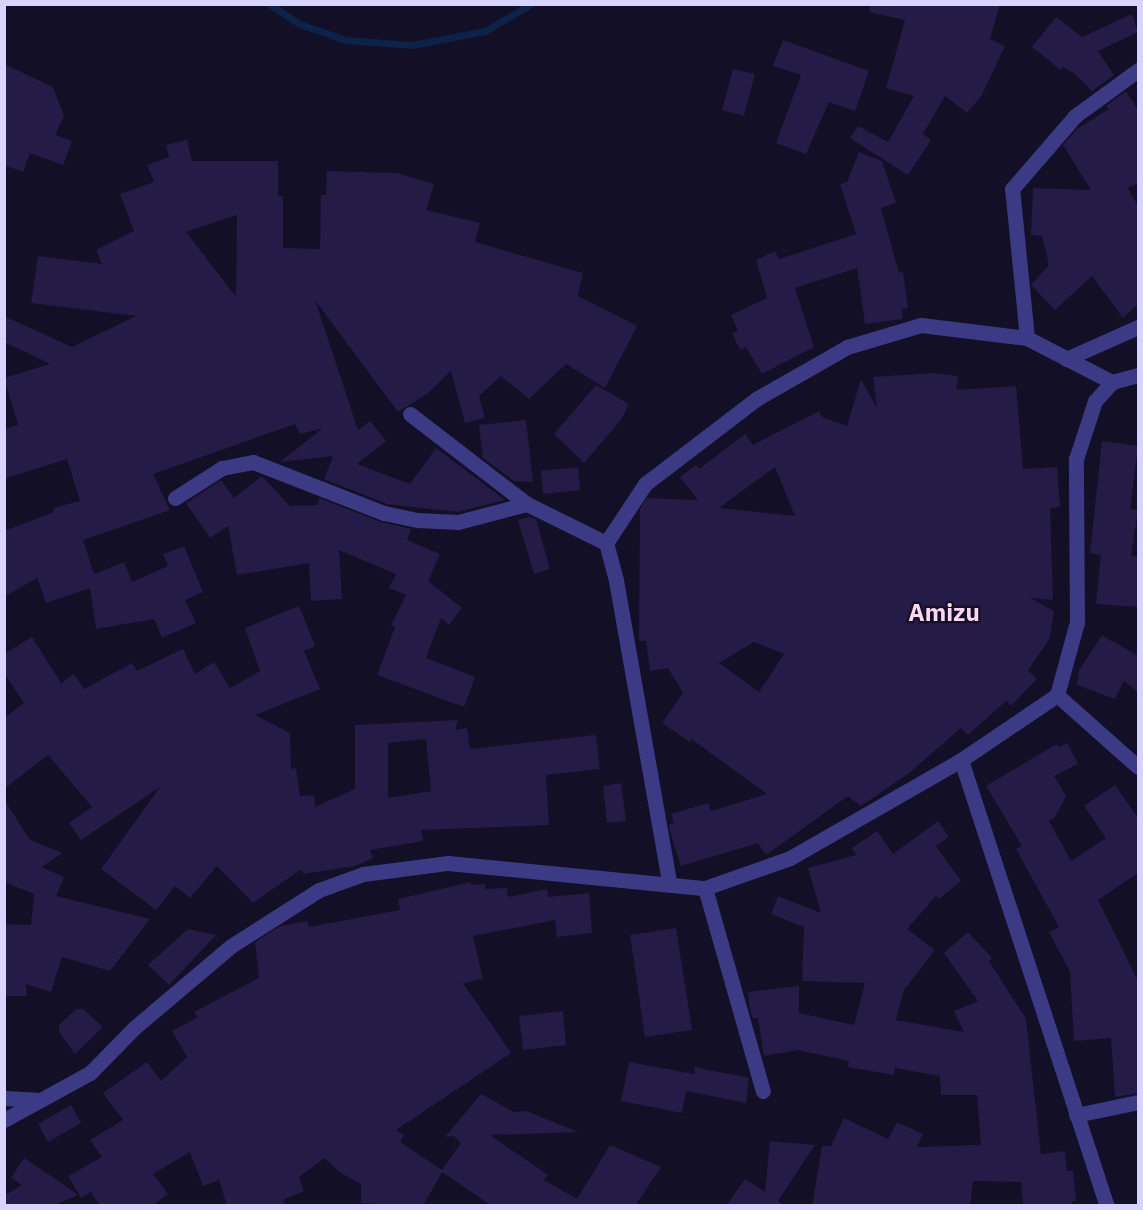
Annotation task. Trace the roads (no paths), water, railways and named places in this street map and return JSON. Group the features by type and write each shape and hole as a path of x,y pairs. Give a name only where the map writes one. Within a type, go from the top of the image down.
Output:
{"street":[{"path":"1027,338 1012,189 1075,116 1138,70"},
{"path":"669,882 616,580 606,543 645,484 756,399 848,347 921,326 1027,338 1112,382"},
{"path":"1066,359 1138,327"},
{"path":"4,1120 90,1073 134,1028 231,946 318,890 363,874 448,863 669,882 705,888 790,858 961,760 1057,695 1077,622 1076,459 1095,401 1112,382 1138,375"},
{"path":"410,414 527,504 606,543"},
{"path":"175,498 222,468 253,462 384,513 418,520 458,522 527,504"},
{"path":"1057,695 1138,767"},
{"path":"961,760 1107,1206"},
{"path":"705,888 763,1091"},
{"path":"4,1098 37,1100"},
{"path":"1076,1115 1138,1102"}],"waterway":[{"path":"269,4 300,24 346,40 412,45 485,31 531,4"}],"district":[{"name":"Amizu","path":"944,613"}]}
